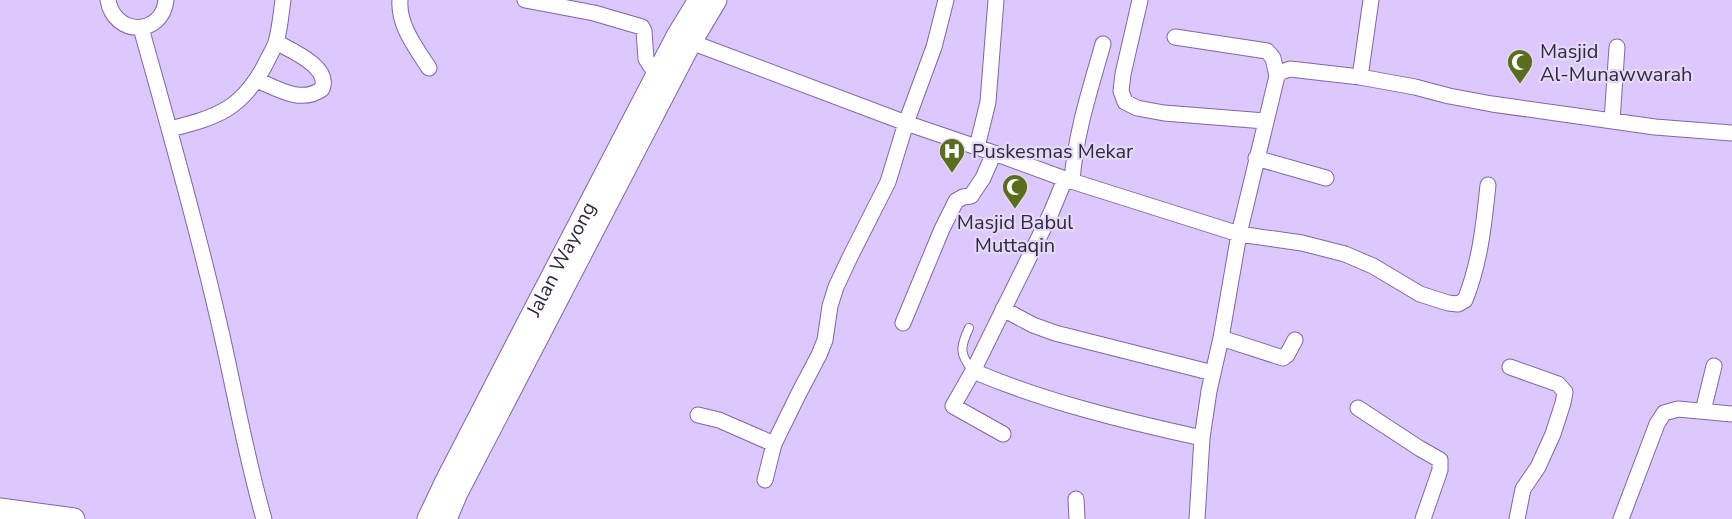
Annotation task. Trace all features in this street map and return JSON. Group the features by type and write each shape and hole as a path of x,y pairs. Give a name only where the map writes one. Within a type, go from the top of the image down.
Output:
{"street":[{"path":"108,0 109,8 121,23 141,28 160,17 166,0"},
{"path":"170,129 225,111 246,94 276,42 283,0"},
{"path":"400,0 400,10 406,30 429,69"},
{"path":"525,0 594,13 642,27 646,58 657,75"},
{"name":"Jalan Wayong","path":"446,519 684,39 699,0"},
{"name":"Jalan Wayong","path":"428,519 657,75 716,0"},
{"path":"765,480 774,444 825,340 830,306 836,287 888,182 906,123 934,47 946,0"},
{"path":"977,147 988,102 996,0"},
{"path":"1140,0 1123,74 1121,91 1125,102 1137,108 1164,113 1265,121"},
{"path":"1360,76 1371,0"},
{"path":"141,28 217,310 250,470 264,519"},
{"path":"1175,37 1267,51 1273,58 1276,76 1239,234 1213,373 1202,438 1197,519"},
{"path":"684,39 906,123 1068,179 1239,234 1302,243 1345,254 1373,266 1420,294 1448,303 1458,304 1465,300 1473,280 1484,227 1488,184"},
{"path":"256,80 290,94 310,95 322,89 324,81 321,72 311,63 276,42"},
{"path":"1003,434 953,406 973,371 1068,179 1081,120 1103,44"},
{"path":"1612,121 1617,47"},
{"path":"1276,76 1290,69 1360,76 1460,98 1654,127 1732,133"},
{"path":"903,323 956,201 971,196 976,190 994,153"},
{"path":"1256,158 1326,178"},
{"path":"1003,309 1055,333 1213,373"},
{"path":"1221,338 1282,358 1287,355 1295,340"},
{"path":"1703,411 1714,366"},
{"path":"1510,367 1558,384 1565,392 1553,434 1538,466 1523,489 1517,519"},
{"path":"973,371 1011,386 1088,410 1202,438"},
{"path":"1358,408 1440,460 1440,470 1423,519"},
{"path":"1621,519 1657,424 1664,413 1678,409 1732,414"},
{"path":"698,415 719,420 774,444"},
{"path":"1076,499 1077,519"},
{"path":"0,509 39,517 74,519"}],"lane":[{"path":"969,328 963,341 962,356 973,371"}],"place":[{"name":"Masjid Al-Munawwarah","path":"1520,85"},
{"name":"Puskesmas Mekar","path":"952,174"},
{"name":"Masjid Babul Muttaqin","path":"1015,210"}]}
